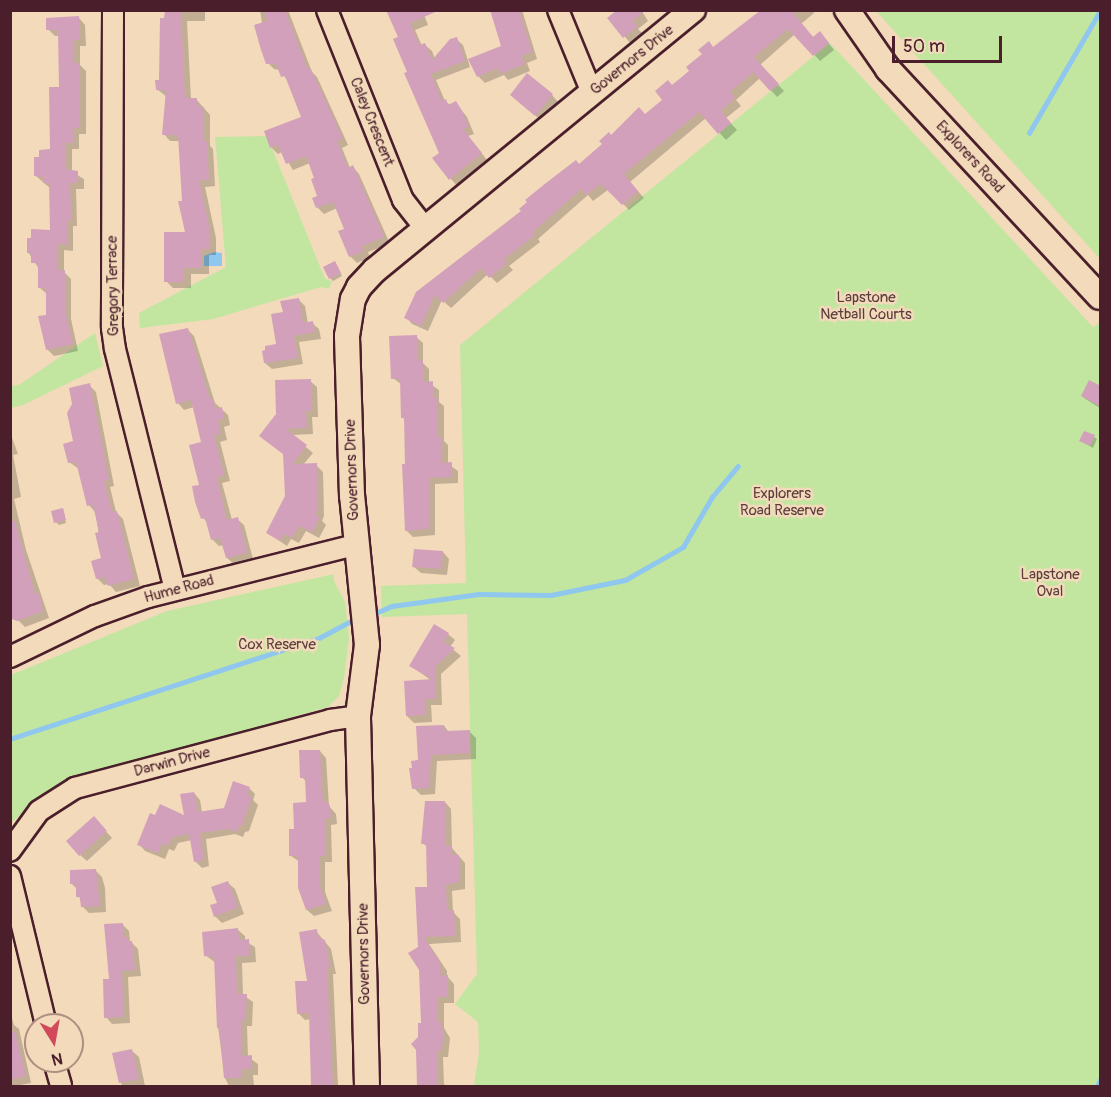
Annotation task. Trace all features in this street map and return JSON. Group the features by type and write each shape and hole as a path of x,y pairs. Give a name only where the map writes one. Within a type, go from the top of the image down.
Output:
{"main road":[{"name":"Governors Drive","path":"367,1086 358,716 367,645 364,602 355,545 347,347 349,313 354,295 366,279 693,10"},
{"name":"Explorers Road","path":"847,10 888,69 1101,297"}],"street":[{"name":"Gregory Terrace","path":"113,10 112,328 115,349 175,590"},
{"name":"Caley Crescent","path":"327,10 403,200 426,229"},
{"path":"558,10 592,93"},
{"name":"Hume Road","path":"10,657 94,616 175,590 355,545"},
{"name":"Darwin Drive","path":"10,851 39,811 75,788 330,720 358,716"},
{"path":"10,876 43,1013"}],"green space":[{"path":"876,11 1100,11 1100,259"},
{"name":"Explorers Road Reserve","path":"830,43 1093,327 1100,323 1100,1086 474,1086 479,1052 478,1022 455,1004 477,974 467,614 382,617 381,586 466,583 460,345"},
{"path":"267,136 325,279 332,281 329,289 321,287 213,319 140,328 139,313 226,267 215,137"},
{"path":"95,333 103,366 23,405 11,408 11,386 19,385"},
{"name":"Cox Reserve","path":"334,574 334,581 345,602 349,638 344,678 339,696 328,707 70,780 44,793 11,823 11,675 167,611"}],"water":[{"path":"214,252 222,253 222,266 204,266 204,256"}],"building":[{"path":"165,10 181,10 185,98 197,98 197,107 204,107 204,141 207,141 209,180 199,180 210,230 210,249 202,249 202,268 184,268 184,282 164,282 164,232 185,232 178,201 182,201 178,135 162,135 166,90 156,90 155,80 159,80 160,18 164,18"},
{"path":"264,10 285,10 308,70 311,69 343,139 337,141 348,168 353,165 384,237 362,246 364,251 349,257 338,231 344,229 333,202 316,208 312,198 317,196 311,179 314,178 306,156 286,164 278,145 270,148 264,131 301,117 285,76 281,77 276,64 266,64 261,50 254,25 267,21"},
{"path":"386,10 440,10 410,23 419,45 425,43 432,60 450,39 457,37 465,61 431,74 442,101 446,99 448,105 456,101 469,127 463,129 482,153 449,180 432,158 439,153 404,73 407,72 393,39 398,37"},
{"path":"490,10 519,10 532,52 521,56 525,64 500,74 498,68 477,77 468,59 501,46"},
{"path":"617,10 646,10 633,21 637,27 623,38 607,18"},
{"path":"761,10 791,10 813,37 820,31 829,43 813,56 788,29 754,57 779,84 770,91 753,72 730,92 735,98 721,111 731,123 718,134 699,112 624,174 638,191 622,205 601,184 586,195 581,189 533,232 535,235 504,259 507,263 489,278 481,268 443,303 435,295 421,326 404,318 416,292 521,211 519,209 527,202 525,200 546,183 576,160 579,164 602,144 599,141 609,132 611,135 639,107 645,114 662,100 655,91 668,80 672,85 689,71 686,67 702,54 698,50 709,41 713,47"},
{"path":"79,16 80,40 74,40 74,63 80,63 80,128 73,128 73,143 66,143 66,169 78,171 78,183 70,183 71,220 67,220 67,245 58,244 58,270 65,270 65,311 73,344 46,350 38,316 46,315 46,288 38,288 38,263 31,263 31,253 27,253 27,238 31,238 31,229 50,230 49,183 43,183 43,177 34,176 34,157 39,157 39,150 50,149 49,87 59,87 58,30 46,30 46,18"},
{"path":"527,73 553,94 535,116 510,95"},
{"path":"335,261 341,273 329,279 323,267"},
{"path":"299,298 303,323 313,321 315,332 294,336 298,358 264,363 262,351 265,350 265,346 276,344 271,314 283,312 280,301"},
{"path":"188,328 210,399 212,398 215,409 222,407 224,419 218,420 221,434 214,435 224,475 217,477 227,520 238,517 247,553 226,558 220,538 211,540 205,518 201,519 195,502 192,486 199,485 189,445 201,442 191,400 176,404 159,334"},
{"path":"417,335 418,361 423,360 423,382 433,381 433,398 438,398 438,437 442,437 442,463 452,462 452,477 429,478 429,529 405,531 402,464 405,464 404,418 401,418 400,379 391,379 389,336"},
{"path":"311,379 312,411 306,411 307,428 286,429 307,445 293,464 317,463 318,509 315,515 320,517 312,532 299,526 292,538 284,534 280,541 266,533 285,496 283,454 259,436 276,414 275,380"},
{"path":"1089,380 1101,386 1101,407 1081,396"},
{"path":"90,383 109,480 104,481 112,512 117,511 134,579 108,586 105,577 96,579 91,561 101,558 95,533 99,532 93,505 87,506 76,462 68,463 63,444 73,441 67,413 72,404 69,388"},
{"path":"1084,431 1095,435 1090,446 1079,441"},
{"path":"63,508 66,520 54,523 51,511"},
{"path":"10,521 15,521 35,594 39,593 43,611 17,621 12,619 10,613"},
{"path":"414,549 443,551 441,569 412,567"},
{"path":"434,624 449,633 443,642 455,648 435,667 436,699 425,699 426,715 406,716 404,681 432,679 409,666"},
{"path":"444,725 445,731 470,730 470,753 431,755 429,788 412,789 409,768 412,768 411,761 418,760 416,726"},
{"path":"299,750 320,750 323,802 328,802 330,806 331,818 325,818 326,856 319,856 319,884 326,904 306,910 298,888 298,856 289,856 289,829 294,829 293,803 306,802 305,778 300,778"},
{"path":"233,781 250,787 247,795 252,797 242,826 239,826 237,832 228,829 200,833 204,860 194,862 189,834 172,837 168,846 162,843 158,853 137,845 150,813 155,815 160,804 184,815 180,794 194,792 198,812 224,808"},
{"path":"425,801 445,801 446,846 452,846 452,855 459,855 459,882 446,885 447,911 454,910 455,936 424,937 440,963 441,976 448,975 448,997 438,997 438,1022 441,1022 441,1030 444,1029 444,1042 441,1043 442,1050 437,1051 438,1086 417,1086 416,1050 411,1044 418,1037 418,1023 421,1023 419,970 408,953 418,947 415,887 427,887 426,844 421,844"},
{"path":"94,816 107,831 79,856 66,841"},
{"path":"96,869 100,906 81,907 80,897 76,897 76,884 70,884 70,870"},
{"path":"228,881 238,907 214,917 210,905 217,903 211,887"},
{"path":"123,923 124,937 132,941 135,970 122,971 124,1017 104,1018 103,979 109,979 104,924"},
{"path":"238,928 239,940 249,939 250,956 236,956 237,994 247,994 245,1020 241,1020 242,1056 252,1055 252,1069 242,1069 242,1078 224,1078 219,1028 217,1028 214,957 204,956 202,932"},
{"path":"317,929 318,937 325,940 330,968 327,968 333,1086 311,1086 309,1013 297,1014 295,981 307,981 299,932"},
{"path":"15,1032 26,1076 10,1080 10,1033"},
{"path":"132,1049 139,1079 119,1083 112,1053"}],"waterway":[{"path":"1029,133 1100,11"},
{"path":"378,612 392,606 480,594 551,595 625,580 683,547 712,497 738,466"},
{"path":"10,739 319,638 354,619"},
{"path":"1097,1086 1100,1080"}],"park label":[{"name":"Lapstone Netball Courts","path":"866,306"},
{"name":"Lapstone Oval","path":"1050,582"}]}
